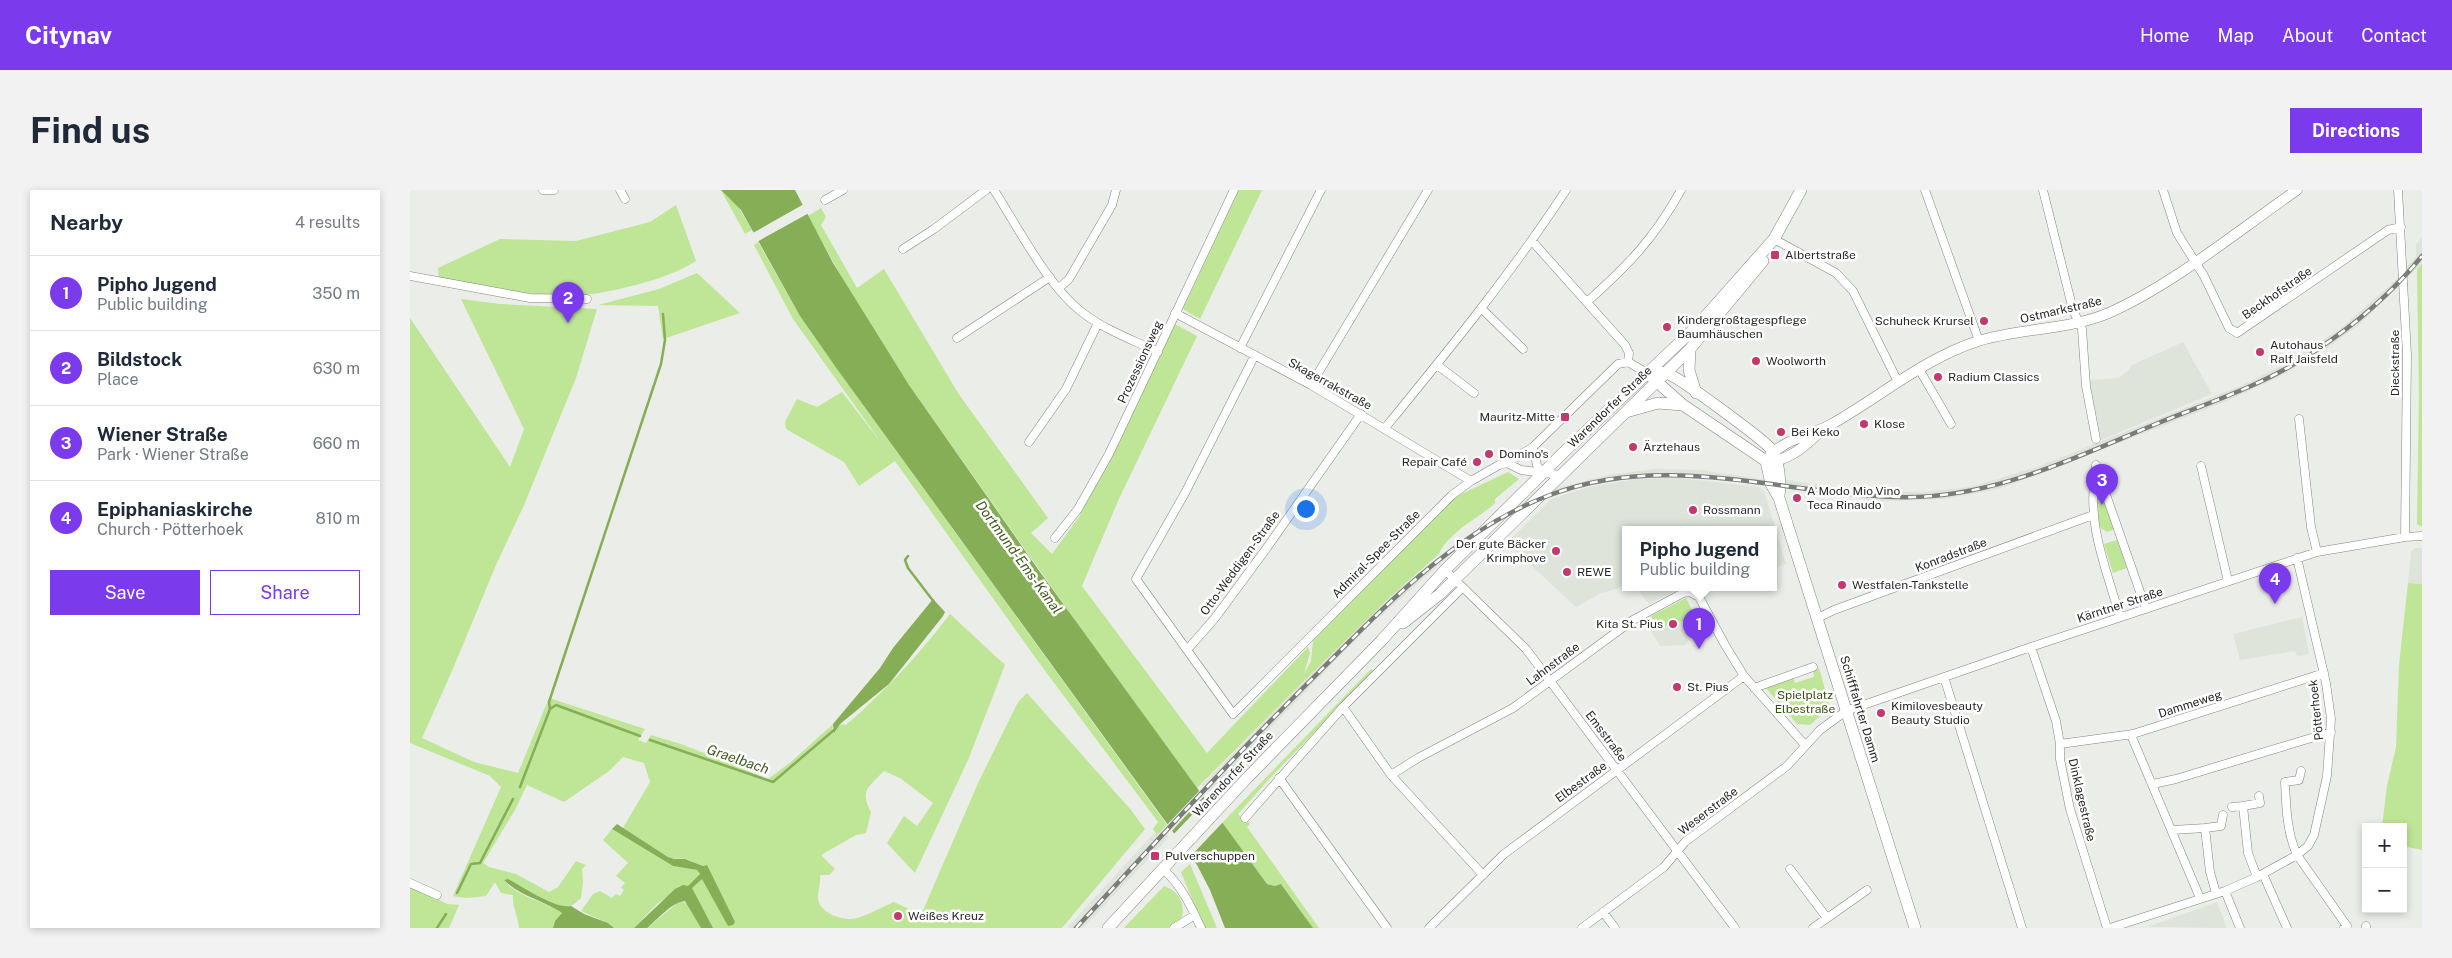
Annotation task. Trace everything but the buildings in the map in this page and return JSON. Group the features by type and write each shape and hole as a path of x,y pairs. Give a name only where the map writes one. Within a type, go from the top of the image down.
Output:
{"main road":[{"name":"Warendorfer Straße","path":"1381,641 1440,594 1458,584 1560,475 1690,349 1751,278 1770,252 1774,239 1801,190"},
{"name":"Warendorfer Straße","path":"1108,928 1219,808 1381,641 1445,570 1542,473 1696,327 1774,239"},
{"path":"1690,349 1689,370 1696,393"},
{"path":"1647,373 1661,376 1696,393 1742,425 1772,458"},
{"path":"1661,376 1683,405 1772,458"},
{"path":"1624,412 1658,402 1683,405"},
{"name":"Schifffahrter Damm","path":"1772,458 1779,498 1915,928"}],"street":[{"path":"544,190 554,190"},
{"path":"620,190 625,198"},
{"path":"824,200 843,190"},
{"path":"903,249 934,229 986,190"},
{"path":"994,190 1050,277 1071,303 1098,323 1158,352"},
{"path":"1059,288 1069,279 1112,205 1116,190"},
{"name":"Prozessionsweg","path":"1055,538 1078,509 1109,454 1234,190"},
{"path":"1240,348 1321,190"},
{"path":"1311,385 1428,190"},
{"path":"1385,428 1437,365 1532,241 1566,190"},
{"path":"1587,302 1629,264 1649,242 1681,190"},
{"path":"1925,190 1980,341"},
{"path":"2043,190 2074,310 2083,336 2086,386 2096,438"},
{"path":"2163,190 2175,228 2194,262"},
{"name":"Ostmarkstraße","path":"1772,458 1805,434 1820,431 1948,352 1980,341 2099,316 2119,308 2194,262 2284,194 2297,190"},
{"name":"Dieckstraße","path":"2398,190 2407,355 2405,537"},
{"name":"Beckhofstraße","path":"2194,262 2229,328 2237,333 2388,230 2401,227"},
{"path":"1774,239 1843,278 1853,291 1898,382"},
{"path":"1532,241 1625,345 1629,353 1628,362"},
{"path":"410,276 522,297 587,299"},
{"path":"957,338 1050,277"},
{"path":"1481,308 1523,349"},
{"name":"Skagerrakstraße","path":"1175,313 1311,385 1471,481"},
{"path":"1029,442 1066,389 1098,323"},
{"path":"1187,650 1136,579 1184,493 1254,355"},
{"name":"Warendorfer Straße","path":"1507,463 1533,447 1618,364 1628,362 1647,373"},
{"path":"1437,365 1474,392"},
{"path":"1918,369 1951,424"},
{"name":"Otto-Weddigen-Straße","path":"1187,650 1214,618 1254,564 1361,414"},
{"path":"2299,419 2306,490 2317,552"},
{"path":"1533,447 1537,464 1542,473"},
{"path":"1507,463 1521,470 1560,475"},
{"name":"Admiral-Spee-Straße","path":"1187,650 1233,714 1444,502 1471,481 1499,465 1507,463"},
{"path":"2120,617 2098,545 2093,515 2092,489 2096,464 2146,609"},
{"path":"2201,466 2228,581"},
{"name":"Konradstraße","path":"1818,618 1834,610 2093,515"},
{"name":"Kärntner Straße","path":"1846,711 2317,552 2405,537 2422,536"},
{"name":"Pötterhoek","path":"2109,928 2225,891 2260,876 2297,855 2308,846 2318,824 2328,766 2331,732 2324,673 2298,558"},
{"name":"Emsstraße","path":"1445,570 1526,650 1735,928"},
{"name":"Warendorfer Straße","path":"1245,818 1279,778 1458,584"},
{"name":"Lahnstraße","path":"1392,775 1418,758 1513,708 1649,610 1675,596 1690,592 1699,597 1744,676"},
{"name":"Dinklagestraße","path":"2031,647 2056,721 2060,744 2060,759 2070,809 2109,928"},
{"path":"1754,688 1813,668"},
{"name":"Dammeweg","path":"2060,744 2131,735 2324,673"},
{"path":"1744,676 1805,745"},
{"name":"Elbestraße","path":"1429,928 1504,854 1534,830 1744,676"},
{"path":"1944,677 2022,928"},
{"path":"1343,708 1392,775 1482,875"},
{"name":"Weserstraße","path":"1582,928 1664,867 1692,837 1787,766 1829,722 1846,711"},
{"path":"2153,784 2176,779 2331,732"},
{"path":"2131,735 2173,830 2200,898"},
{"path":"2300,771 2299,780 2281,782 2293,846 2297,855 2347,926 2344,928"},
{"path":"1279,778 1387,928"},
{"path":"2232,807 2260,803 2259,796"},
{"path":"2243,806 2248,853 2287,928"},
{"path":"2173,830 2221,826 2223,816"},
{"path":"2205,828 2210,872 2216,893"},
{"path":"1163,869 1173,879 1201,928"},
{"path":"1790,869 1827,918"},
{"path":"410,883 436,895"},
{"path":"1813,928 1867,890"},
{"path":"2225,891 2240,928"},
{"path":"1603,912 1615,928"},
{"path":"1174,928 1195,915"}],"shaded area":[{"path":"2422,237 2422,264 2418,270 2417,268 2360,324 2322,352 2275,379 2227,401 1999,489 1944,499 1878,501 1706,478 1649,476 1590,485 1545,499 1507,516 1461,545 1363,632 1209,792 1202,785 1389,598 1460,540 1527,502 1562,487 1607,475 1655,469 1701,470 1760,479 1787,480 1864,492 1924,492 1970,487 2037,467 2243,385 2289,362 2340,329 2398,278 2416,256 2416,245"},
{"path":"2183,342 2212,394 2101,440 2089,380 2118,378 2128,371 2132,365"},
{"path":"1679,478 1759,487 1764,491 1775,526 1622,526 1622,587 1600,594 1576,607 1507,543 1551,499 1589,487 1637,479"},
{"path":"1777,534 1786,564 1777,567"},
{"path":"2415,548 2422,548 2422,584 2408,583 2411,552"},
{"path":"1639,591 1676,591 1649,604"},
{"name":"Kita St. Pius","path":"1686,598 1701,629 1693,632 1686,645 1660,646 1644,620"},
{"path":"2302,617 2309,654 2297,656 2295,651 2240,660 2233,634"},
{"path":"1162,830 1169,837 1083,928 1067,928 1155,832 1158,835"},
{"path":"2217,902 2227,928 2147,927"}],"green space":[{"path":"721,190 737,205 752,230 745,234"},
{"path":"1239,190 1262,190 1200,319 1183,309"},
{"path":"676,205 696,261 674,272 636,285 588,295 555,296 439,279 438,268 500,239 576,241 650,222"},
{"path":"821,208 826,217 821,225 857,288 884,269 958,393 1048,518 1031,533 1052,554 1079,517 1175,324 1197,336 1118,501 1082,586 1207,753 1308,647 1310,653 1304,674 1311,661 1313,641 1444,506 1457,496 1508,472 1519,479 1495,499 1495,503 1488,509 1456,532 1443,546 1439,554 1389,598 1197,788 1075,620 909,385 844,282 808,216"},
{"path":"758,242 800,316 837,369 1167,825 1157,835 1153,829 1158,822 1040,664 895,461 859,486 844,462 786,429 785,422 797,399 817,407 842,392 883,445 793,319 754,245"},
{"path":"2422,264 2422,526 2420,526 2417,524 2419,395 2417,270"},
{"path":"697,273 740,313 663,339 658,306 598,305 659,289"},
{"path":"461,299 500,304 597,309 576,378 524,505 496,565 422,738 474,762 518,773 549,698 645,729 638,740 646,743 651,735 684,745 768,779 791,762 833,724 832,730 840,724 846,725 888,686 950,614 1005,665 968,760 915,873 887,843 904,816 917,826 933,803 900,778 884,771 867,789 867,805 871,812 866,833 856,835 821,855 835,869 829,875 820,875 819,903 830,914 846,919 861,917 894,902 921,915 979,781 1018,702 1027,693 1131,810 1145,829 1062,928 713,928 691,888 702,879 705,881 707,865 699,865 686,859 668,857 623,828 650,782 644,763 623,757 609,771 564,802 527,785 515,810 483,863 489,867 516,874 549,892 558,887 576,861 586,865 582,869 581,898 569,907 542,899 508,879 504,880 524,895 562,913 555,921 553,928 519,928 513,904 513,895 501,893 495,882 486,896 466,898 453,896 501,787 490,776 410,743 410,318 510,467 524,429"},
{"path":"2104,494 2116,529 2107,532 2099,527 2097,496"},
{"path":"2117,540 2127,568 2113,573 2104,544"},
{"path":"2408,583 2422,584 2422,850 2407,847 2407,823 2382,823 2387,786 2396,747 2399,665"},
{"path":"1686,598 1701,629 1694,632 1688,623 1676,620 1659,629 1651,616"},
{"name":"Spielplatz Elbestraße","path":"1819,668 1830,707 1810,725 1797,724 1765,687 1793,677 1795,683 1814,677 1813,670"},
{"path":"1371,669 1374,671 1272,776 1238,814 1244,821 1246,819 1250,824 1247,827 1319,928 1313,928 1282,885 1267,884 1222,823"},
{"path":"612,829 673,866 697,870 700,875 688,887 658,903 634,928 614,928 608,923 581,911 593,894 600,891 612,898 616,894 620,896 624,890 621,888 625,883 616,876 628,863 603,840"},
{"path":"1190,864 1217,928 1204,928 1181,872"},
{"path":"410,885 447,904 459,905 449,928 410,928"},
{"path":"1164,886 1177,894 1181,902 1182,917 1168,928 1124,928"},
{"path":"680,901 688,904 701,928 647,928"}],"water":[{"name":"Dortmund-Ems-Kanal","path":"721,190 795,190 833,263 909,385 1040,572 1267,884 1275,886 1281,884 1313,928 1225,928 1210,890 1197,865 837,369 800,316 741,210"},
{"path":"933,599 945,612 943,616 889,684 840,724 834,733 833,724 880,668 893,648"},
{"path":"617,824 668,857 685,859 703,866 707,865 735,922 733,925 728,926 702,879 692,888 713,928 701,928 685,901 670,908 647,928 634,928 675,889 683,885 688,886 700,874 697,870 673,866 612,829"},
{"path":"508,879 539,897 556,904 571,906 584,914 608,923 614,928 553,928 555,921 562,913 511,886 504,880"}],"pier":[{"path":"804,204 809,213 755,243 751,234"},
{"path":"1201,789 1205,795 1170,833 1165,827"},
{"path":"1208,798 1224,821 1189,858 1172,836"}],"waterway":[{"path":"550,709 549,702 661,364 665,340 663,314"},
{"path":"908,556 905,560 908,568 934,602"},
{"name":"Graelbach","path":"520,787 550,709 556,705 640,736"},
{"name":"Graelbach","path":"650,740 773,782 834,730"},
{"name":"Graelbach","path":"457,893 471,864 480,863 513,799"},
{"name":"Graelbach","path":"437,928 446,914"}],"railway":[{"path":"1076,928 1256,735 1370,621 1425,571 1484,528 1516,510 1550,495 1593,482 1637,476 1723,478 1853,494 1897,497 1965,492 1998,484 2062,463 2238,392 2297,363 2359,319 2386,295 2422,256"}],"place":[{"name":"Albertstraße","path":"1775,255"},
{"name":"Schuheck Krursel","path":"1984,321"},
{"name":"Bildstock","path":"568,323"},
{"name":"Kindergroßtagespflege Baumhäuschen","path":"1667,327"},
{"name":"Autohaus Ralf Jaisfeld","path":"2260,352"},
{"name":"Woolworth","path":"1756,361"},
{"name":"Radium Classics","path":"1938,377"},
{"name":"Mauritz-Mitte","path":"1565,417"},
{"name":"Klose","path":"1864,424"},
{"name":"Bei Keko","path":"1781,432"},
{"name":"Ärztehaus","path":"1633,447"},
{"name":"Domino's","path":"1489,454"},
{"name":"Repair Café","path":"1477,462"},
{"name":"A Modo Mio Vino Teca Rinaudo","path":"1797,498"},
{"name":"Wiener Straße","path":"2102,505"},
{"name":"Rossmann","path":"1693,510"},
{"name":"Der gute Bäcker Krimphove","path":"1556,551"},
{"name":"REWE","path":"1567,572"},
{"name":"Westfalen-Tankstelle","path":"1842,585"},
{"name":"Epiphaniaskirche","path":"2275,604"},
{"name":"Kita St. Pius","path":"1673,624"},
{"name":"Pipho Jugend","path":"1699,649"},
{"name":"St. Pius","path":"1677,687"},
{"name":"Kimilovesbeauty Beauty Studio","path":"1881,713"},
{"name":"Pulverschuppen","path":"1155,856"},
{"name":"Weißes Kreuz","path":"898,916"}]}
